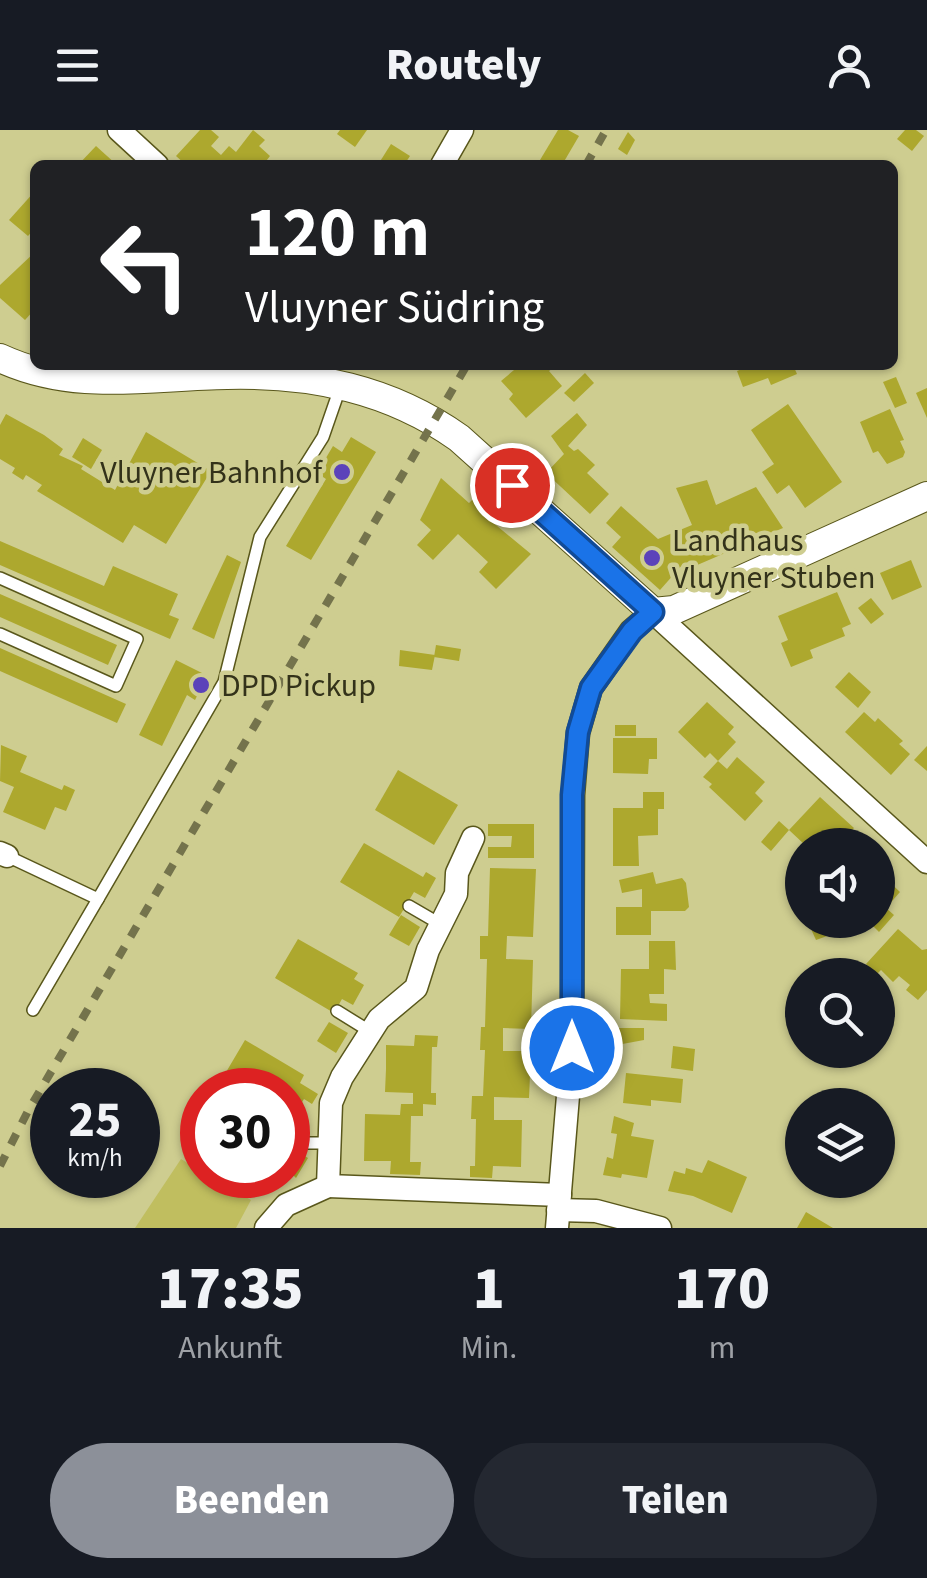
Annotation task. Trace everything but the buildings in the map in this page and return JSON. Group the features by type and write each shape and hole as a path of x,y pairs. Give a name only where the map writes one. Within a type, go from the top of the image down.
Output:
{"street":[{"path":"119,130 152,160"},
{"path":"445,160 462,130"},
{"path":"2,364 30,369"},
{"path":"34,370 106,382 283,370 329,376 434,420 460,438 927,862"},
{"path":"558,1211 572,1048 572,795 578,732 591,688 632,631 653,612 674,610 927,496"},
{"path":"328,1186 331,1103 342,1077 379,1019 416,988 428,950 456,894 457,873 472,838"},
{"path":"266,1228 286,1205 328,1186 558,1211 596,1211 660,1228"}],"lane":[{"path":"33,1010 224,682 260,537 323,438 329,376"},
{"path":"0,578 137,640 116,686 0,634"},
{"path":"4,854 98,898"},
{"path":"409,906 440,924"},
{"path":"337,1012 371,1032"},
{"path":"310,1143 330,1143"}],"shaded area":[{"path":"180,1160 180,1198 251,1200 236,1228 135,1228 155,1198 160,1198 160,1190"}],"railway":[{"path":"589,160 606,130"},
{"path":"0,1166 28,1111 464,370"}],"place":[{"name":"Vluyner Bahnhof","path":"342,472"},
{"name":"Landhaus Vluyner Stuben","path":"652,558"},
{"name":"DPD Pickup","path":"201,685"}],"route":[{"path":"512,485 653,612 632,631 591,688 578,732 572,795 572,1048"}]}
